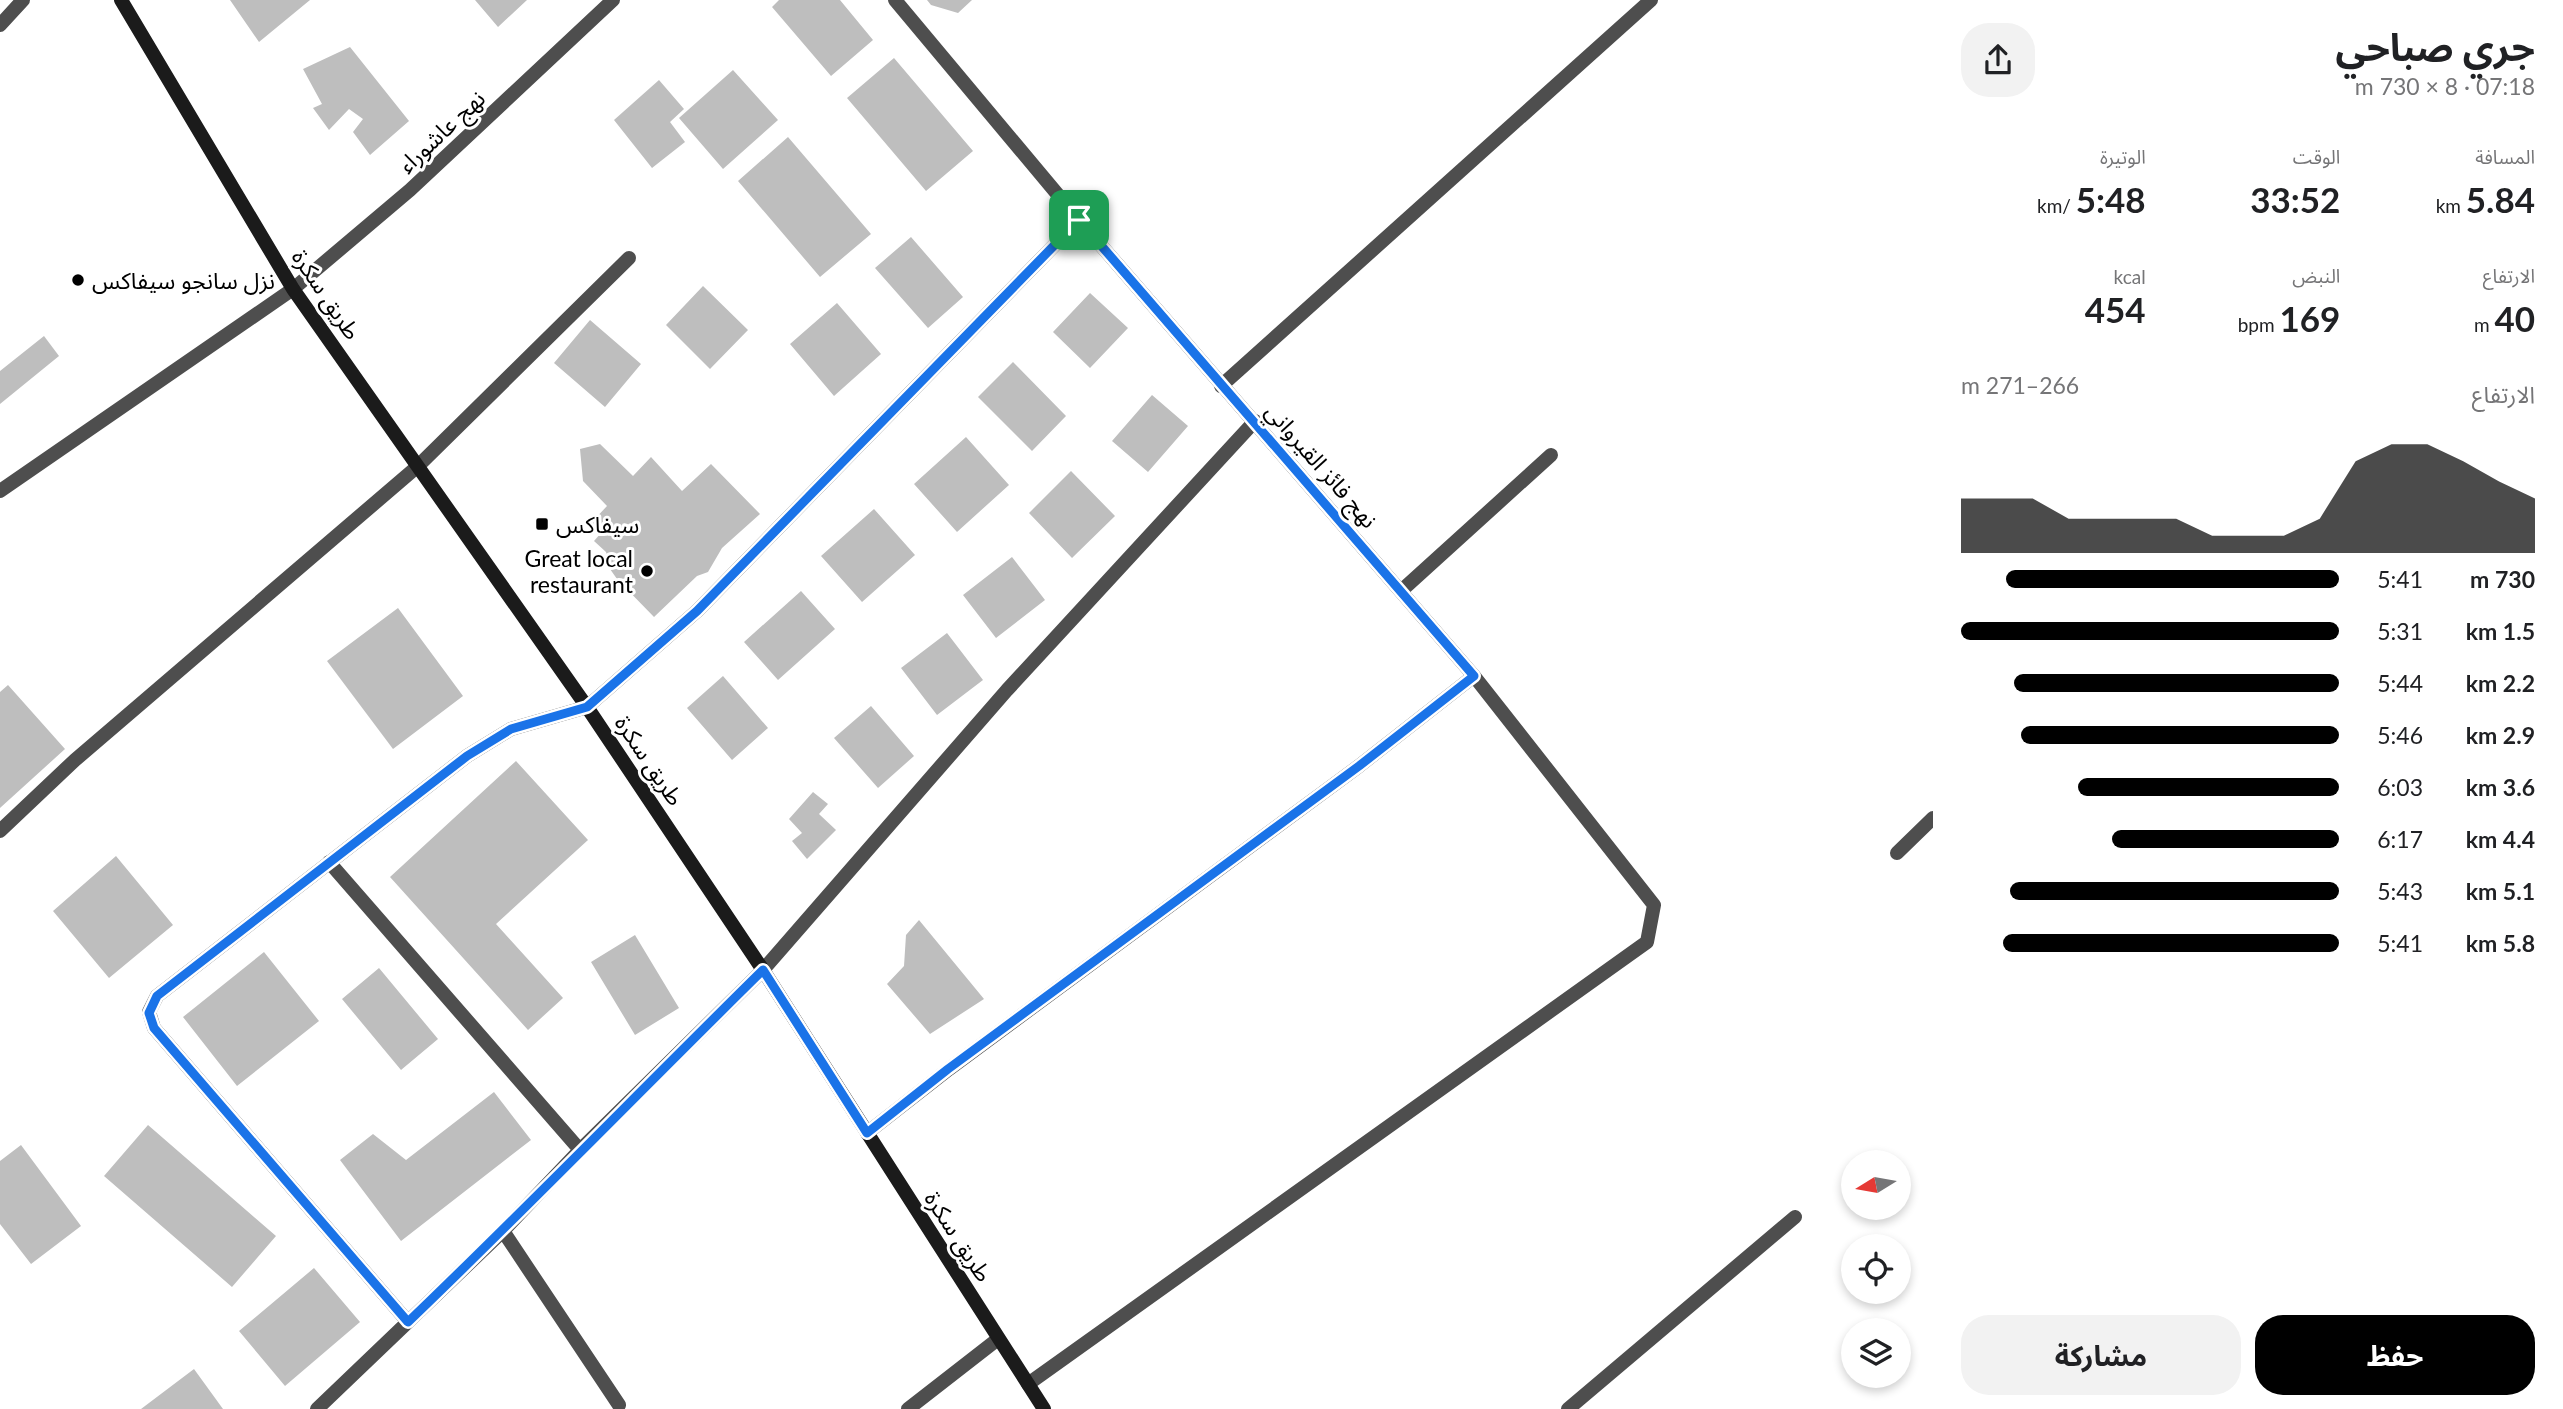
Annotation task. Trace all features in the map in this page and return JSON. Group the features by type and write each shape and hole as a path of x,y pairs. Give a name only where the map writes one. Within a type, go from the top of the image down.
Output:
{"main road":[{"name":"طريق سكرة","path":"121,0 293,289 587,707 763,970 1044,1409"}],"street":[{"path":"0,25 23,0"},
{"name":"نهج عاشوراء","path":"0,491 293,289 410,190 613,0"},
{"name":"نهج فائز القيرواني","path":"895,0 1221,386 1255,421 1474,676 1654,905 1647,942 1028,1384"},
{"path":"1221,386 1651,0"},
{"path":"408,1322 154,1028 149,1013 157,996 467,756 511,729 587,707 697,611 1079,220"},
{"path":"0,831 75,760 418,466 629,258"},
{"path":"326,1406 763,970 1007,690 1255,421"},
{"path":"1401,591 1551,456"},
{"path":"867,1133 948,1069 1359,766 1474,676"},
{"path":"1897,853 1933,818"},
{"path":"329,862 580,1150"},
{"path":"1568,1409 1795,1217"},
{"path":"503,1231 620,1405"},
{"path":"908,1409 998,1339"}],"building":[{"path":"230,0 310,0 259,42"},
{"path":"475,0 527,0 498,27"},
{"path":"779,0 840,0 873,40 831,76 772,7"},
{"path":"927,0 972,0 958,13 931,5"},
{"path":"350,47 409,121 370,155 353,132 363,119 349,109 329,130 313,108 322,104 303,69"},
{"path":"894,58 973,151 926,191 847,98"},
{"path":"733,70 778,120 723,169 679,118"},
{"path":"659,80 684,109 670,122 685,142 652,168 614,120"},
{"path":"788,137 871,234 820,277 738,181"},
{"path":"911,237 963,297 928,328 875,268"},
{"path":"703,286 748,330 710,369 666,325"},
{"path":"1090,293 1128,328 1090,368 1053,332"},
{"path":"837,303 881,354 834,396 790,344"},
{"path":"590,320 641,364 605,407 554,363"},
{"path":"44,336 59,356 0,404 0,371"},
{"path":"1013,362 1066,416 1032,451 978,397"},
{"path":"1152,395 1188,426 1148,472 1112,441"},
{"path":"966,437 1009,485 957,532 914,484"},
{"path":"600,444 633,476 651,457 682,491 711,464 760,514 722,548 708,572 697,576 654,617 617,579 610,569 606,552 594,541 601,533 591,523 607,506 583,481 580,449"},
{"path":"1071,471 1115,516 1072,558 1029,513"},
{"path":"874,509 915,555 862,602 821,556"},
{"path":"1012,557 1045,600 996,638 963,595"},
{"path":"801,591 835,629 778,680 744,642"},
{"path":"398,608 463,696 393,749 327,661"},
{"path":"947,633 983,680 937,715 901,668"},
{"path":"723,676 768,728 732,760 687,708"},
{"path":"8,685 65,749 0,808 0,692"},
{"path":"871,706 914,756 878,788 834,738"},
{"path":"516,761 588,840 496,924 563,998 528,1030 390,877"},
{"path":"813,792 828,804 819,814 836,830 807,859 792,841 802,833 789,819"},
{"path":"116,856 173,925 109,978 53,911"},
{"path":"919,920 984,999 930,1034 887,984 904,966 906,935"},
{"path":"635,935 679,1008 635,1035 591,962"},
{"path":"264,952 319,1021 237,1086 183,1017"},
{"path":"379,968 438,1039 401,1070 342,999"},
{"path":"494,1092 531,1140 401,1241 340,1160 373,1134 406,1160"},
{"path":"148,1125 276,1236 232,1287 104,1176"},
{"path":"21,1145 81,1226 31,1264 0,1224 0,1161"},
{"path":"314,1268 360,1322 285,1386 239,1331"},
{"path":"194,1369 223,1409 141,1409"}],"place":[{"name":"نزل سانجو سيفاكس","path":"78,280"},
{"name":"سيفاكس","path":"542,524"},
{"name":"Great local restaurant","path":"647,571"}],"route":[{"path":"1079,220 1474,676 1359,766 1105,956 948,1069 867,1133 763,970 580,1150 503,1231 408,1322 154,1028 149,1013 157,996 467,756 511,729 587,707 697,611 1079,220"}]}
